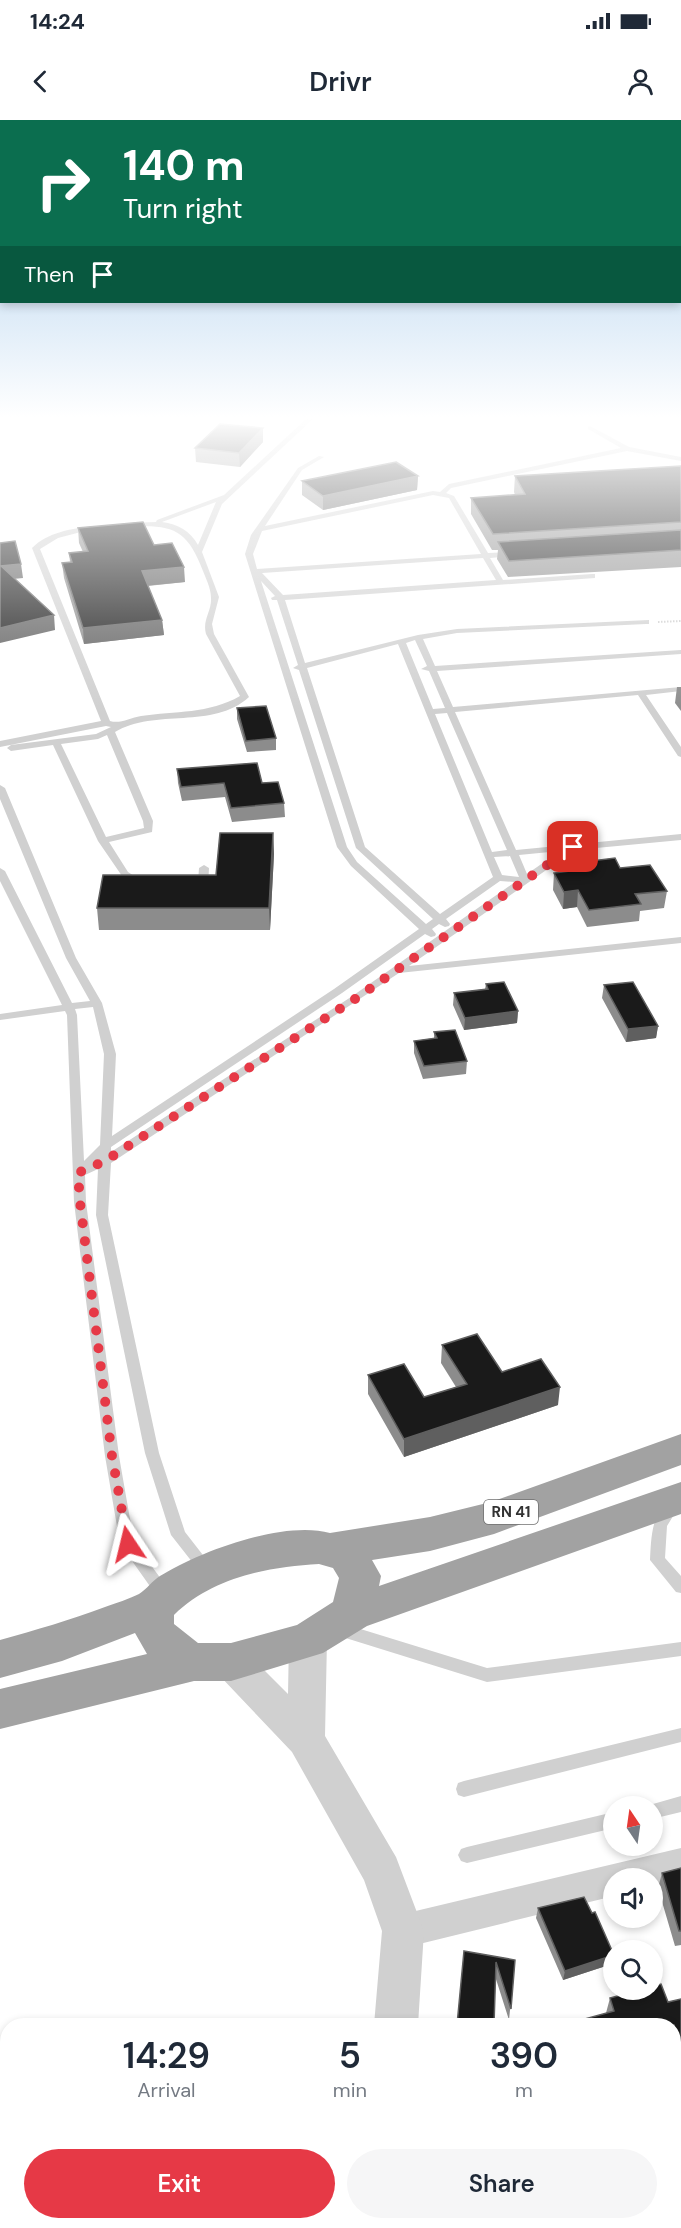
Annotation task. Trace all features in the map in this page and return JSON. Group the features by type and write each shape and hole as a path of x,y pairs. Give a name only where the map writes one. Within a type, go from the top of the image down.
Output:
{"highway":[{"name":"RN 41","path":"334,1549 430,1534 494,1518 681,1449"},
{"name":"RN 41","path":"330,1626 679,1499"},
{"path":"0,1659 62,1642 160,1600 207,1572 250,1557 314,1546 334,1549 352,1559 360,1570 361,1587 330,1626 212,1662 0,1709"},
{"path":"160,1600 155,1631 163,1644 176,1655 212,1662"}],"street":[{"path":"306,1739 330,1626"},
{"path":"212,1662 306,1739 381,1871 403,1931 397,2018"},
{"path":"663,1868 681,1864"},
{"path":"403,1931 603,1883"}],"lane":[{"path":"158,522 170,517"},
{"path":"199,551 213,517"},
{"path":"267,517 259,529 249,554 342,847 354,864 439,941"},
{"path":"259,529 315,517"},
{"path":"463,517 501,582"},
{"path":"0,746 219,711 235,705 245,697 208,630 209,616 215,599 199,551 187,533 175,525 158,522 116,526"},
{"path":"103,841 148,830 148,821 36,548 44,541 69,531 106,527"},
{"path":"256,571 520,553"},
{"path":"256,571 280,597 362,848 453,931"},
{"path":"264,598 592,576"},
{"path":"287,671 401,641 457,631 646,622"},
{"path":"418,637 525,880"},
{"path":"401,641 498,878"},
{"path":"413,670 681,652"},
{"path":"430,712 681,689"},
{"path":"642,693 681,754"},
{"path":"0,746 56,743 98,736 111,727"},
{"path":"56,743 103,841 125,874 144,885 156,885"},
{"path":"0,788 71,958 97,1003 110,1054 102,1215 152,1453 178,1535 207,1572"},
{"path":"488,855 681,837"},
{"path":"78,1173 105,1161 397,970 573,847"},
{"path":"191,886 203,886 204,868"},
{"path":"0,872 72,1016 80,1202 112,1456 128,1544 160,1600"},
{"path":"78,1173 106,1145 338,991 498,878 525,880"},
{"path":"397,970 681,940"},
{"path":"0,1017 97,1003"},
{"path":"679,1499 660,1525 657,1560 681,1587"},
{"path":"330,1626 487,1675 681,1649"},
{"path":"464,1789 681,1735"},
{"path":"663,1808 681,1804"},
{"path":"467,1855 603,1823"}],"path":[{"path":"646,622 681,621"}],"building":[{"path":"483,517 681,517 681,522 493,534"},
{"path":"143,522 154,545 172,543 184,567 142,571 162,620 83,628 62,563 72,562 69,553 88,551 78,528"},
{"path":"681,530 681,550 509,561 498,542"},
{"path":"15,541 21,564 1,566 54,615 0,628 0,543"},
{"path":"266,706 276,738 246,741 237,708"},
{"path":"257,763 262,783 278,782 284,803 231,808 224,783 181,787 177,769"},
{"path":"220,833 273,833 269,908 97,908 103,875 216,875"},
{"path":"615,858 620,868 650,865 667,891 635,894 641,904 589,910 578,890 564,892 554,873 587,869 583,862"},
{"path":"504,982 518,1011 465,1018 454,993 488,989 486,984"},
{"path":"633,982 658,1026 628,1029 604,985"},
{"path":"455,1030 467,1061 424,1066 414,1041 437,1038 434,1032"},
{"path":"477,1334 502,1372 541,1359 560,1387 404,1439 368,1375 404,1364 424,1397 467,1384 442,1345"},
{"path":"681,1868 681,1931 679,1931 663,1873"},
{"path":"584,1897 592,1913 595,1912 607,1940 603,1940 603,1959 565,1971 538,1908"},
{"path":"464,1951 515,1960 511,2009 496,1962 494,2018 458,2018"},
{"path":"663,1989 668,2002 681,1999 681,2018 588,2018 614,2011 611,2000 663,2000"}],"route":[{"path":"128,1544 112,1456 78,1173 105,1161 355,999 573,847"}]}
